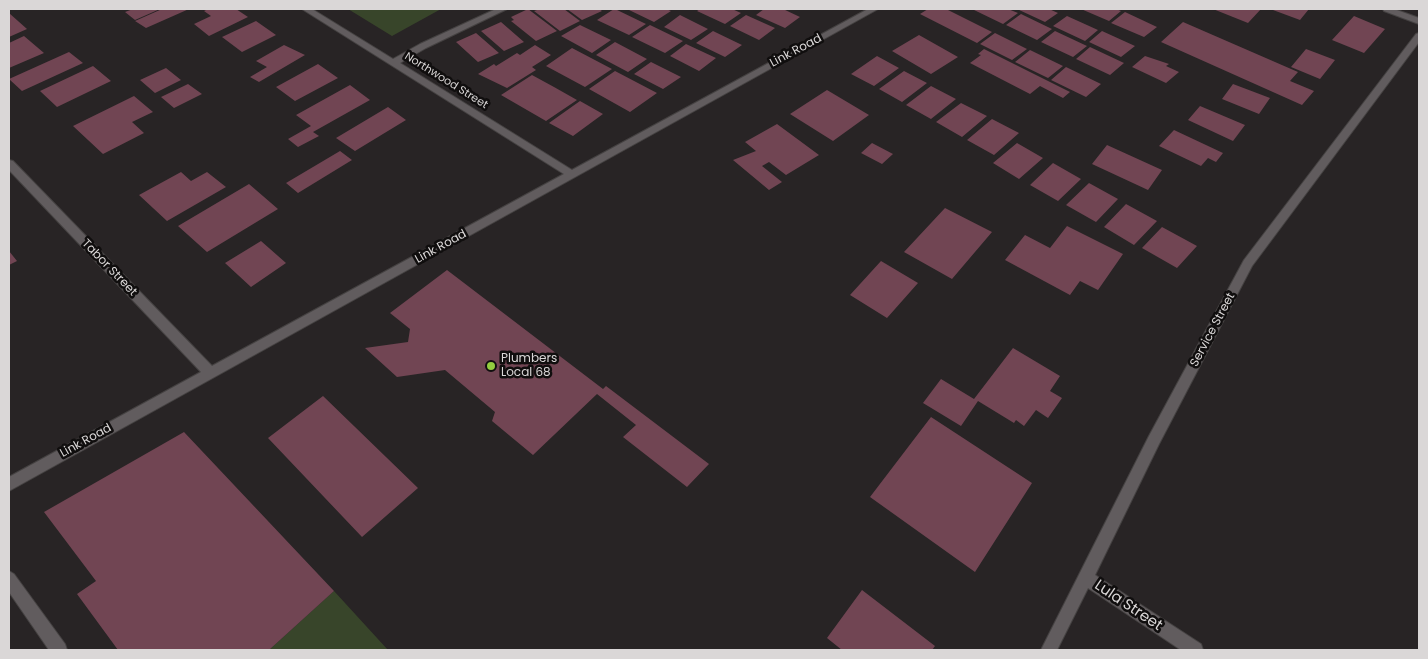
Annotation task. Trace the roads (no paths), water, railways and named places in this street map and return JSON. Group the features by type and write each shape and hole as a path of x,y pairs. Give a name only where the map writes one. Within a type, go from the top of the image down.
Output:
{"street":[{"name":"Northwood Street","path":"306,9 573,175"},
{"name":"Link Road","path":"9,484 874,9"},
{"path":"1388,9 1419,21"},
{"path":"393,63 495,10"},
{"name":"Service Street","path":"1049,650 1154,440 1248,264 1419,36"},
{"name":"Tabor Street","path":"9,164 210,372"},
{"name":"Lula Street","path":"1086,578 1194,650"},
{"path":"9,579 59,650"}],"place":[{"name":"Plumbers Local 68","path":"491,366"}]}
